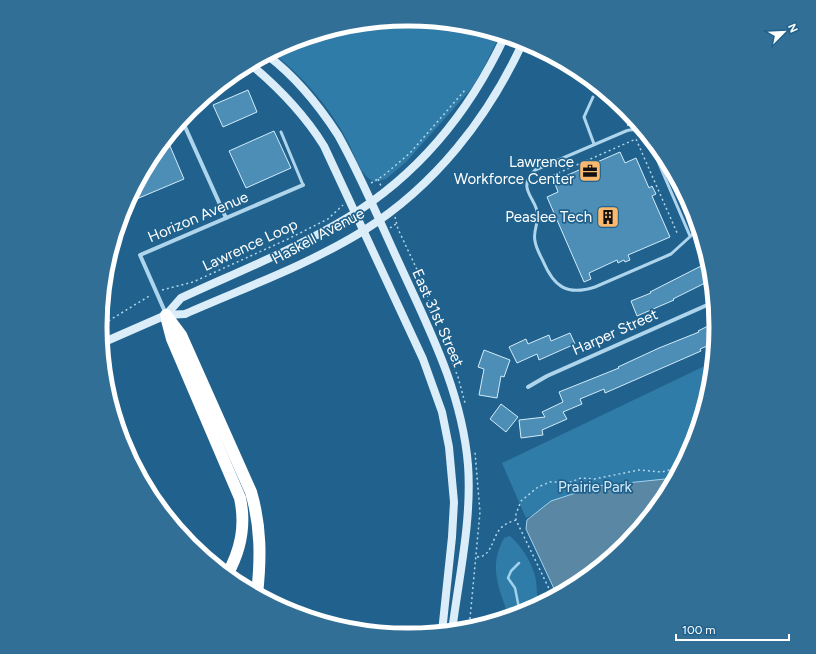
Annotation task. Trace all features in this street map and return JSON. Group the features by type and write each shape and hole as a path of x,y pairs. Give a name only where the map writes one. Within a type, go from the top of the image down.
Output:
{"highway":[{"path":"166,315 172,339 240,498 243,518 241,541 236,558 230,569"},
{"path":"166,315 181,335 251,492 256,509 260,544 257,588"}],"main road":[{"name":"Haskell Avenue","path":"166,315 180,298 315,236 356,213 410,171 451,126 479,87 502,41"},
{"name":"Haskell Avenue","path":"108,341 166,315 185,314 318,255 364,230 432,175 468,134 486,109 520,48"},
{"name":"East 31st Street","path":"272,59 291,75 324,112 349,154 445,365 455,396 463,428 468,465 468,511 453,624"},
{"name":"East 31st Street","path":"255,68 289,99 309,123 332,161 430,376 446,430 454,483 454,518 443,625"}],"street":[{"path":"185,126 226,218"},
{"name":"Horizon Avenue","path":"166,315 140,255 303,185"},
{"name":"Harper Street","path":"528,387 547,376 708,305"}],"lane":[{"path":"593,97 584,117 594,144"},
{"path":"635,130 632,129 594,144 535,170 528,180 526,186 538,216 534,242 548,272 554,281 569,291 585,290 671,254 694,234"},
{"path":"281,132 303,185"},
{"path":"656,157 690,236"}],"path":[{"path":"492,44 494,39"},
{"path":"378,179 410,153 467,88"},
{"path":"540,181 636,138 678,235"},
{"name":"Lawrence Loop","path":"164,289 193,282 288,239 328,219 339,208 345,219"},
{"path":"107,321 148,296"},
{"path":"551,592 516,520 516,514 520,501 538,487 550,482 571,482 581,478 594,479 639,470 662,472 674,469"},
{"path":"571,482 574,493"},
{"path":"477,557 483,556 488,552 500,528 516,520"}],"green space":[{"path":"408,26 447,29 498,40 471,89 407,161 386,179 376,182 370,180 358,165 340,127 324,104 305,82 277,56 311,42 349,32 388,27"},
{"name":"Prairie Park","path":"706,365 699,405 693,424 669,478 647,510 621,540 591,566 575,577 539,512 526,518 502,463"},
{"path":"510,536 522,550 531,565 535,576 538,598 507,611 499,587 496,568 499,549 504,538"}],"shaded area":[{"path":"669,479 647,510 621,540 591,566 555,590 526,529 527,520 551,501 597,486"}],"building":[{"path":"248,90 257,112 223,127 213,105"},
{"path":"274,131 291,168 246,188 229,151"},
{"path":"170,146 184,179 136,199 147,176 166,148"},
{"name":"Peaslee Tech","path":"620,152 625,163 636,158 649,188 652,186 656,194 652,196 670,237 628,255 630,260 625,262 624,260 618,263 617,260 589,273 591,279 584,282 547,197 558,192 554,181"},
{"path":"702,265 705,283 673,299 674,300 637,316 631,301 651,293 650,292"},
{"path":"709,326 708,346 700,349 701,351 605,393 604,389 580,399 582,404 563,412 567,419 542,430 543,435 521,438 519,420 545,417 542,412 563,402 559,392 619,368 618,367 659,348 699,332 698,331"},
{"path":"570,333 575,344 539,360 537,354 517,363 509,347 526,339 528,344 549,335 551,341"},
{"path":"484,350 510,360 504,377 501,376 497,398 479,395 484,369 478,367"},
{"path":"501,404 518,417 506,432 490,419"}],"waterway":[{"path":"519,563 511,571 508,578 515,588 519,607"}],"place":[{"name":"Lawrence Workforce Center","path":"590,171"},
{"name":"Peaslee Tech","path":"608,217"}]}
